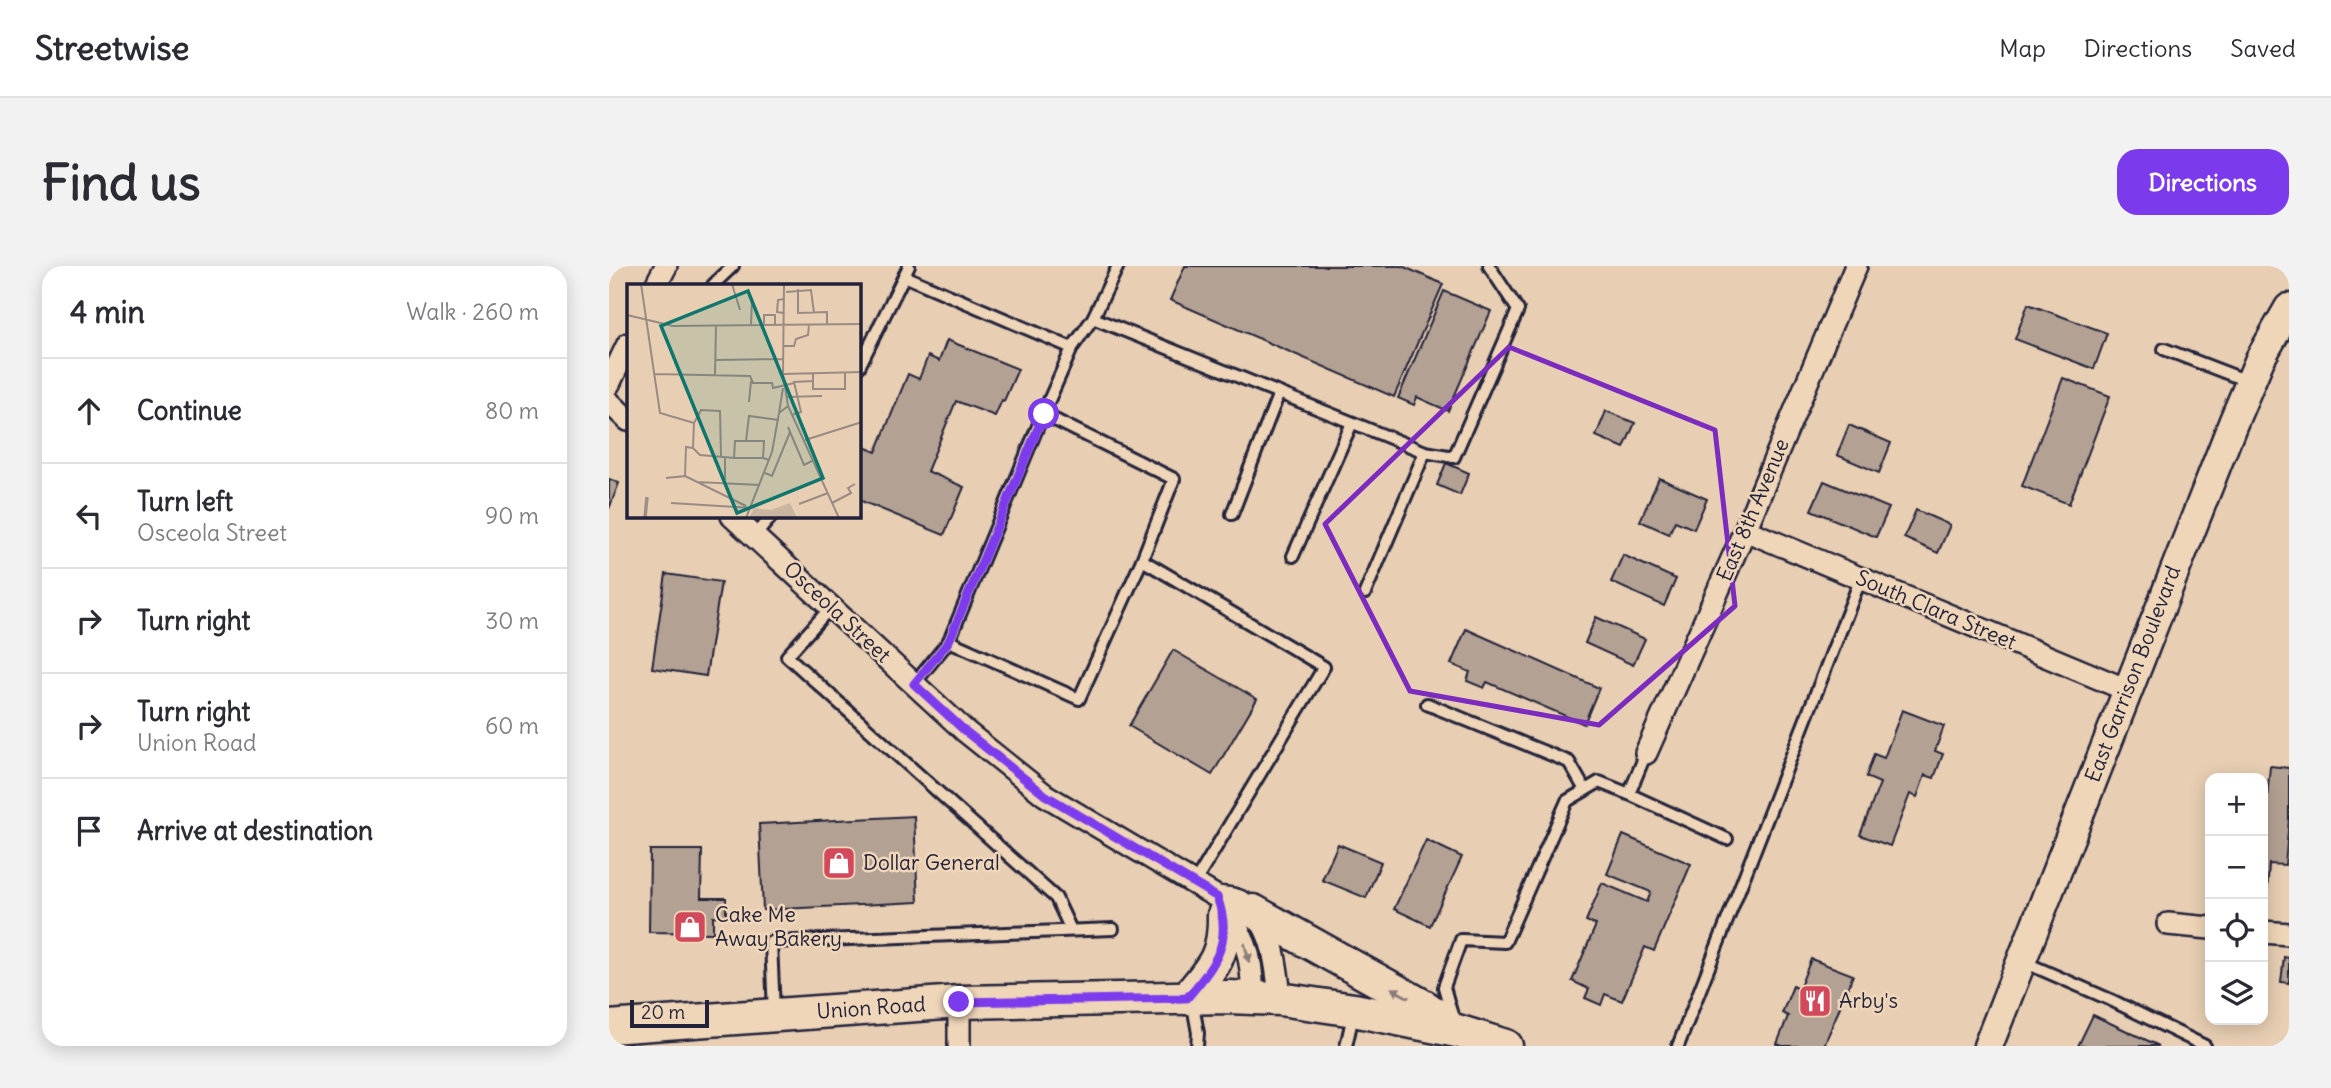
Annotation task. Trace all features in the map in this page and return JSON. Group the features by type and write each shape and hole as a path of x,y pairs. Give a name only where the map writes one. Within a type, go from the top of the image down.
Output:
{"main road":[{"name":"East Garrison Boulevard","path":"1988,1046 2250,382 2289,308"},
{"path":"1189,998 1211,969 1224,940 1231,908 1425,1007 1456,1038"},
{"name":"Union Road","path":"609,1027 959,1002 1266,999 1354,1010 1456,1038 1506,1046"}],"street":[{"path":"657,284 666,266"},
{"name":"East 8th Avenue","path":"1646,753 1745,530 1856,266"},
{"path":"609,384 627,346"},
{"path":"609,402 627,419"},
{"name":"Osceola Street","path":"735,518 965,731 1045,795 1231,908 1247,948 1252,974 1266,999"},
{"name":"South Clara Street","path":"1745,530 2127,690"},
{"path":"1231,908 1265,929 1274,948 1266,999"},
{"path":"2168,925 2205,928"},
{"path":"2268,932 2289,934"},
{"path":"959,1002 959,1046"}],"lane":[{"path":"714,284 733,266"},
{"path":"914,684 949,641 1072,348 1093,318 1118,266"},
{"path":"1093,318 1425,452 1454,457 1518,310 1489,266"},
{"path":"861,363 906,271 1072,348"},
{"path":"2164,349 2250,382"},
{"path":"609,390 627,371"},
{"path":"1232,514 1279,393"},
{"path":"949,641 1079,699 1142,560 1174,479 1044,414"},
{"path":"1293,556 1352,423"},
{"path":"1365,593 1425,452"},
{"path":"754,537 770,518"},
{"path":"1142,560 1324,667 1194,884"},
{"path":"1678,1046 1861,579"},
{"path":"831,607 787,656 1056,898 1071,930"},
{"path":"1427,704 1569,762 1585,790"},
{"path":"1629,794 1646,753"},
{"path":"1456,1038 1444,987 1461,940 1505,943 1567,801 1599,782 1727,839"},
{"path":"773,1015 771,942 1113,929"},
{"path":"2021,961 2111,1000 2205,1046"},
{"path":"1189,998 1198,1033 1197,1046"},
{"path":"1346,1046 1354,1010"}],"highlighted area":[{"path":"1509,347 1715,430 1735,606 1599,725 1410,691 1325,524"}],"building":[{"path":"1185,266 1402,266 1443,284 1394,397 1170,300"},
{"path":"1444,291 1491,311 1448,411 1417,397 1414,405 1398,398"},
{"path":"2028,304 2107,333 2094,369 2015,339"},
{"path":"947,340 1018,369 995,416 956,401 927,471 964,487 944,535 861,501 861,446 876,452 908,374 919,379 928,356 939,361"},
{"path":"2063,378 2110,396 2069,504 2022,486"},
{"path":"1606,411 1635,423 1624,448 1596,436"},
{"path":"1849,425 1891,443 1879,473 1837,455"},
{"path":"1446,463 1469,473 1460,495 1437,485"},
{"path":"1659,478 1707,499 1694,529 1675,521 1669,534 1640,521"},
{"path":"609,479 619,483 609,509"},
{"path":"1824,481 1889,508 1876,537 1811,510"},
{"path":"1916,510 1950,525 1938,553 1904,538"},
{"path":"1623,555 1676,579 1664,606 1611,582"},
{"path":"666,574 721,582 706,676 652,668"},
{"path":"1596,617 1645,639 1633,665 1585,643"},
{"path":"1466,629 1599,688 1584,724 1487,682 1484,688 1467,681 1470,672 1451,664"},
{"path":"1173,650 1257,699 1212,775 1129,726"},
{"path":"1902,710 1944,726 1935,751 1943,754 1934,778 1925,775 1917,797 1910,794 1890,846 1860,835 1880,783 1866,777 1874,754 1884,758"},
{"path":"2270,766 2289,768 2289,819 2285,865 2269,864 2268,879 2268,836"},
{"name":"Dollar General","path":"914,816 918,902 763,910 759,824"},
{"path":"1623,835 1691,864 1654,951 1645,947 1622,1001 1605,994 1601,1005 1585,998 1589,989 1572,981 1596,925 1586,921 1602,883 1647,902 1651,892 1607,874"},
{"path":"1426,840 1462,857 1430,926 1394,909"},
{"path":"1338,844 1381,862 1366,898 1322,880"},
{"path":"650,850 702,850 701,898 726,898 726,917 713,916 713,933 649,932"},
{"path":"2284,957 2289,958 2289,983 2281,982"},
{"name":"Arby's","path":"1811,959 1853,975 1824,1046 1782,1046 1777,1044 1788,1016 1782,1013 1793,986 1799,989"},
{"path":"2093,1015 2159,1046 2078,1046"}],"place":[{"name":"Dollar General","path":"839,863"},
{"name":"Cake Me Away Bakery","path":"690,927"},
{"name":"Arby's","path":"1815,1001"}],"route":[{"path":"959,1002 1187,998 1211,969 1224,940 1224,915 1217,897 1045,795 965,731 914,684 949,641 1044,414"}]}
